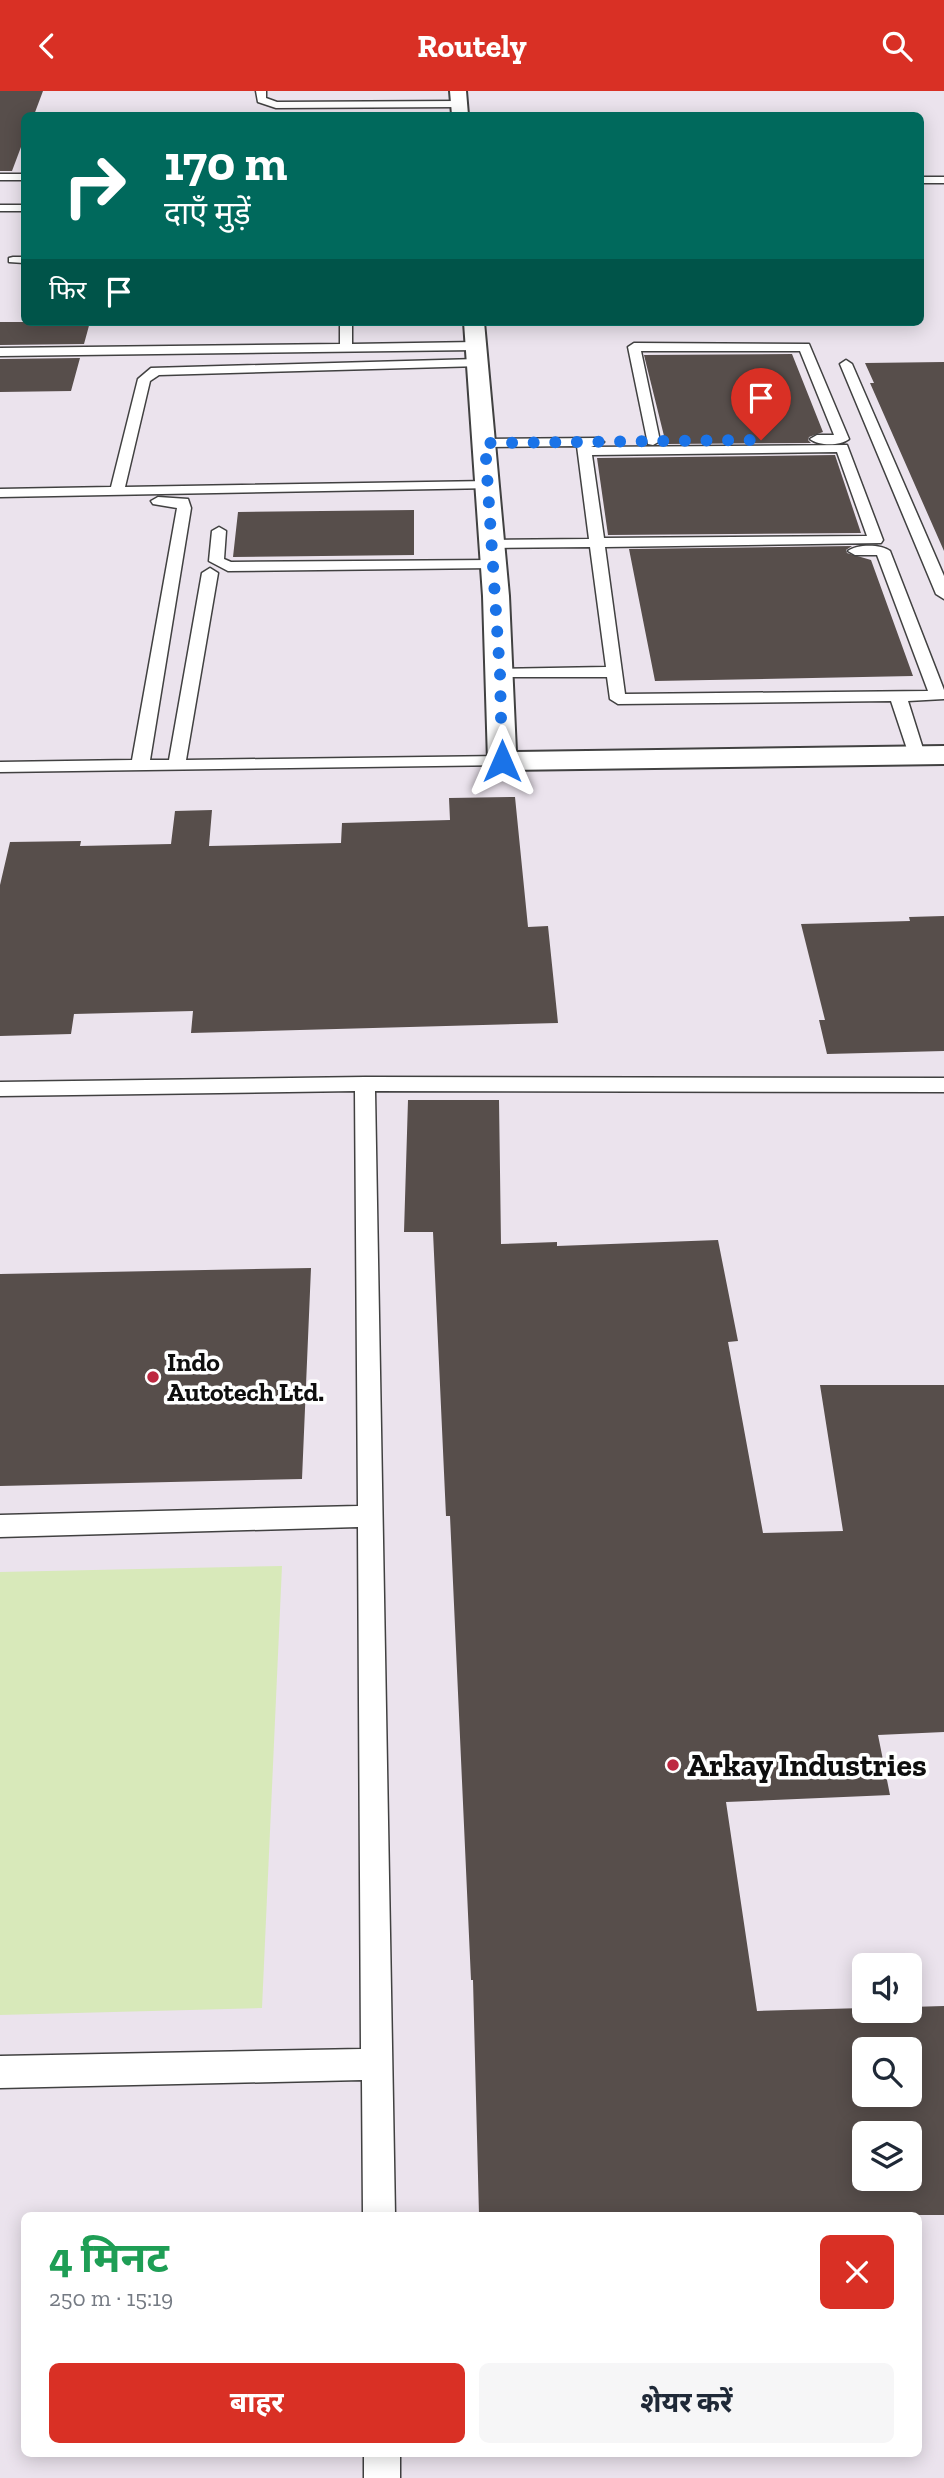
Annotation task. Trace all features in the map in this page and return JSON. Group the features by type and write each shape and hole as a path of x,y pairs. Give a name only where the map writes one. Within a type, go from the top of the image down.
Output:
{"street":[{"path":"476,344 489,485 502,761 930,755"}],"lane":[{"path":"261,91 261,100 276,104 459,103"},
{"path":"0,177 21,177"},
{"path":"924,180 944,180"},
{"path":"0,208 21,208"},
{"path":"346,326 346,347"},
{"path":"0,352 476,344"},
{"path":"117,491 144,379 156,371 476,344"},
{"path":"584,446 653,441 842,439 805,347 634,347 653,441"},
{"path":"846,364 944,594"},
{"path":"219,531 216,561 228,567 599,549 876,540 842,448 485,443"},
{"path":"584,446 618,699 938,696 883,551 599,549"},
{"path":"0,493 489,485"},
{"path":"15,503 183,502 140,766"},
{"path":"177,765 209,573"},
{"path":"500,674 614,671"},
{"path":"898,696 930,755"},
{"path":"0,767 502,761"},
{"path":"365,1084 379,2212"},
{"path":"0,1089 365,1084 944,1085"},
{"path":"0,1526 370,1516"},
{"path":"0,2071 377,2064"},
{"path":"382,2457 382,2478"}],"shaded area":[{"path":"0,91 944,91 944,2478 0,2478"}],"green space":[{"path":"282,1566 262,2008 0,2015 0,1572"}],"building":[{"path":"0,91 43,91 35,112 21,112 21,147 12,171 0,171"},
{"path":"0,322 21,322 21,326 89,326 84,344 0,345"},
{"path":"792,354 823,432 809,437 811,443 666,444 644,355"},
{"path":"80,358 71,391 0,392 0,359"},
{"path":"944,362 944,551 870,383 874,383 865,363"},
{"path":"835,455 861,533 608,535 597,458"},
{"path":"414,510 414,555 233,557 238,512"},
{"path":"852,546 846,550 847,553 871,560 913,676 655,681 629,549"},
{"path":"515,797 528,927 548,926 558,1023 191,1033 193,1011 74,1014 71,1034 0,1036 0,885 10,842 81,841 80,846 171,844 175,811 212,810 209,846 341,843 342,823 450,820 449,798"},
{"path":"944,916 944,1051 827,1054 819,1020 825,1020 801,924 910,921 909,917"},
{"path":"408,1100 499,1100 501,1244 557,1242 557,1246 718,1240 738,1341 728,1342 763,1533 843,1531 820,1385 944,1385 944,1732 878,1735 890,1795 726,1802 757,2011 852,2008 852,2023 922,2023 922,2007 944,2006 944,2215 922,2215 922,2212 479,2212 473,1980 450,1516 446,1516 433,1232 404,1232"},
{"name":"Indo Autotech Ltd.","path":"311,1268 302,1479 0,1486 0,1274"}],"place":[{"name":"Indo Autotech Ltd.","path":"153,1377"},
{"name":"Arkay Industries","path":"673,1765"}],"route":[{"path":"502,761 500,674 485,443 761,440"}]}
